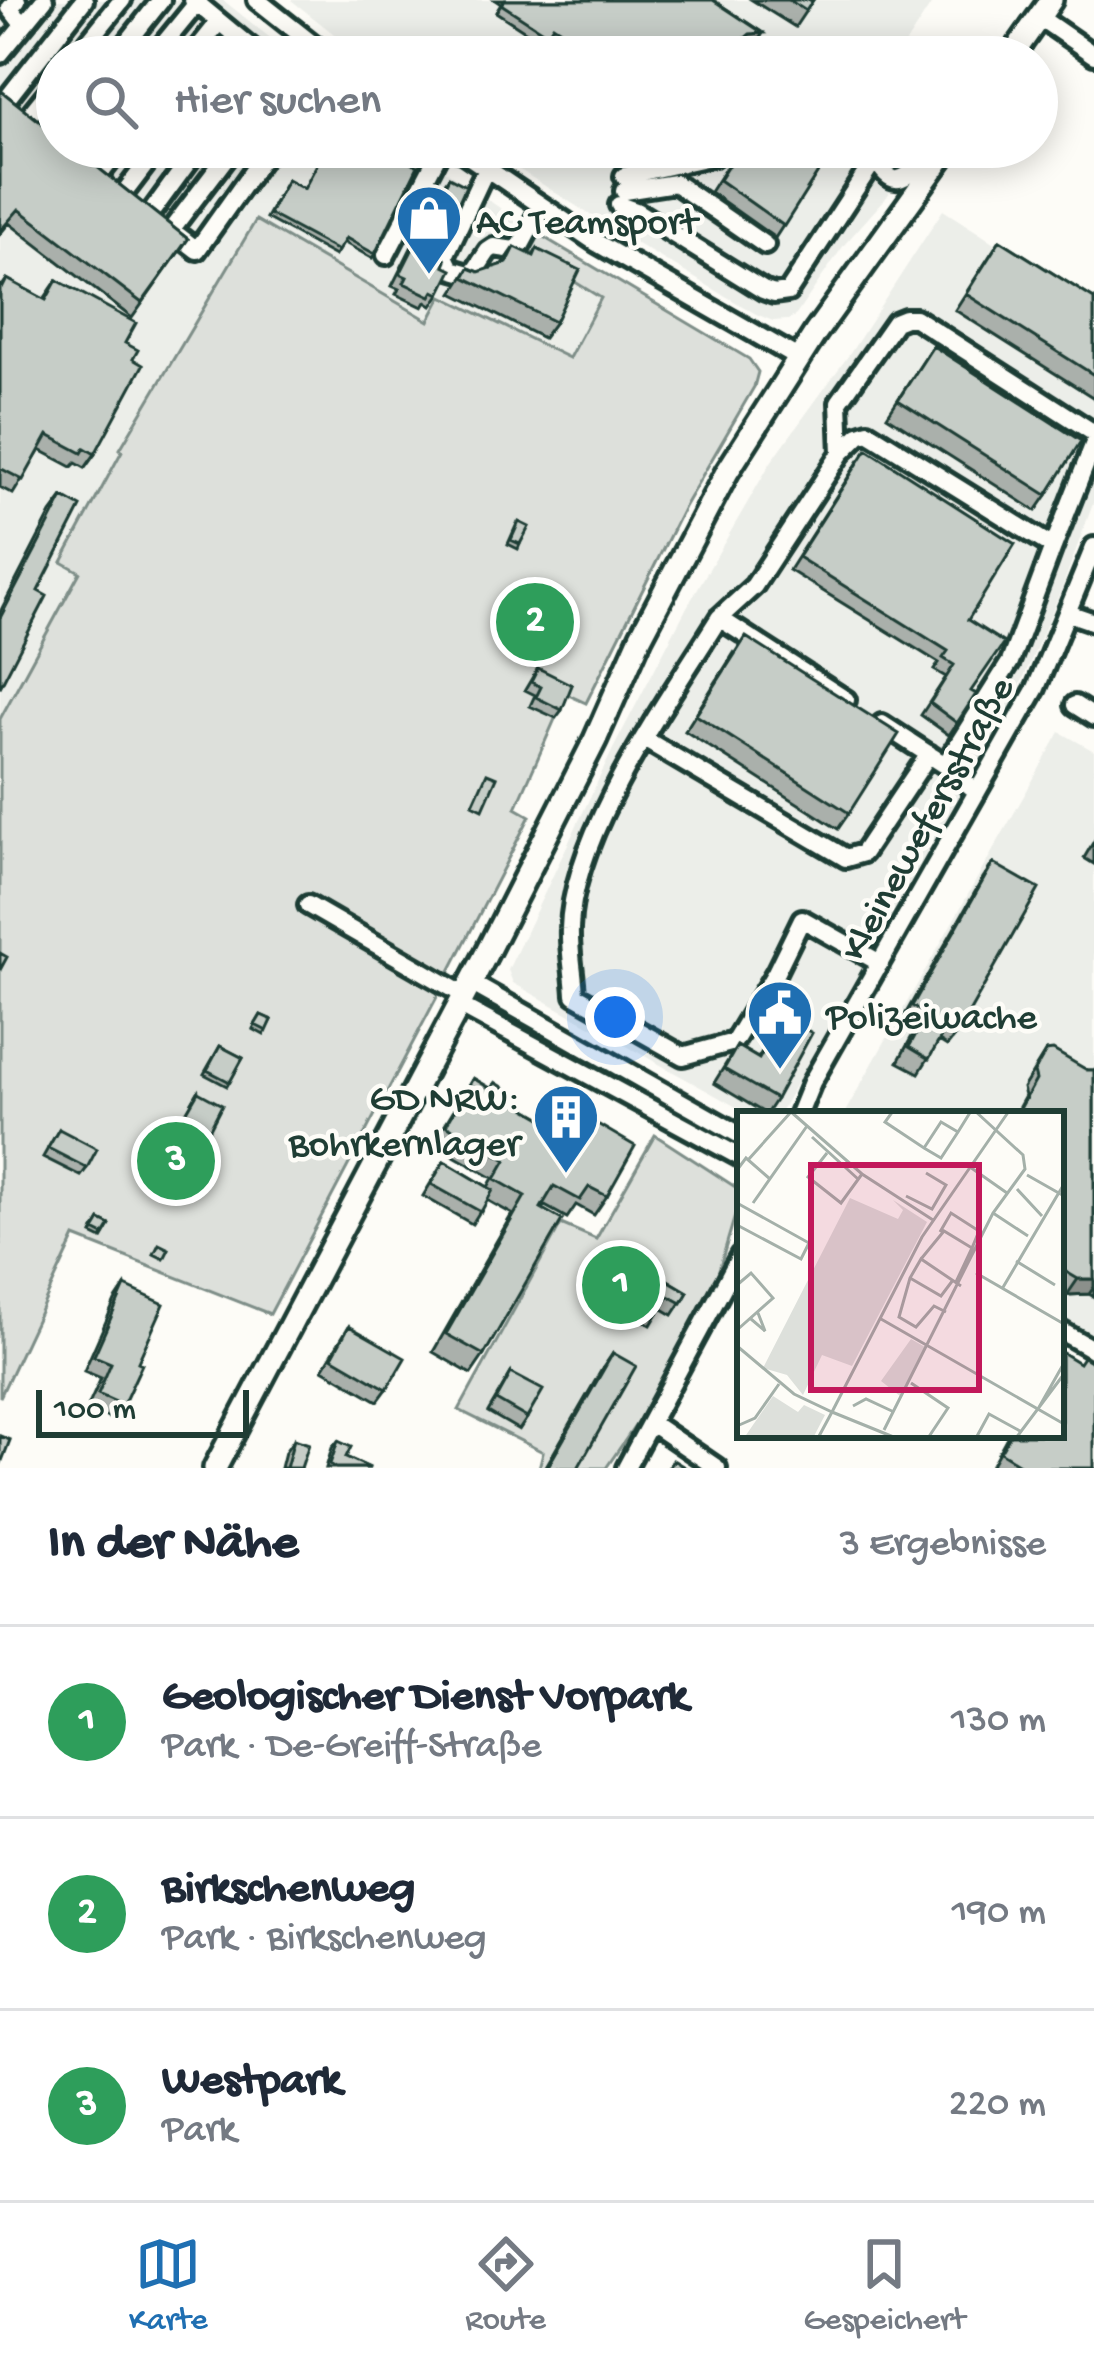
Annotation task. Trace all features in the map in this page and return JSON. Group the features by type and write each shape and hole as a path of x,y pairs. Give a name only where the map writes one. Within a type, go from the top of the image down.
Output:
{"main road":[{"path":"1026,36 1045,9"},
{"path":"214,1468 465,995 727,472 798,358 934,168"}],"street":[{"path":"17,0 10,8 23,26"},
{"path":"0,54 44,0"},
{"path":"54,36 84,0"},
{"path":"93,36 122,0"},
{"path":"133,36 161,0"},
{"path":"257,0 302,36"},
{"path":"169,36 195,2 236,36"},
{"path":"1045,9 1094,55"},
{"path":"208,36 219,22"},
{"path":"36,57 3,97 34,122 36,118"},
{"path":"95,168 196,250 255,168"},
{"path":"124,193 143,168"},
{"path":"150,214 184,168"},
{"path":"170,230 218,168"},
{"path":"386,255 431,168"},
{"path":"622,191 681,168"},
{"path":"622,191 636,211 775,294 788,292 867,168"},
{"path":"884,168 888,177 900,180 917,168"},
{"path":"542,206 514,250 494,247 472,275 451,269 445,256 486,169 616,254 798,358"},
{"path":"622,191 675,183 765,244"},
{"path":"841,452 839,402 896,322 905,318 915,318 1094,433"},
{"path":"880,963 802,919 734,1042 683,1056 575,994 570,929 574,894 607,806 719,618 754,586 841,452 859,435 879,436 1053,547"},
{"path":"945,765 1010,662 1094,443"},
{"name":"Kleinewefersstraße","path":"801,1111 812,1082 1036,688 1094,547"},
{"path":"1068,613 1094,622"},
{"path":"719,618 853,705"},
{"path":"1075,705 1094,717"},
{"path":"872,717 977,792"},
{"path":"644,739 846,858 863,854 928,754"},
{"path":"308,905 737,1155"},
{"path":"465,995 737,1133"},
{"path":"626,1468 737,1262"},
{"path":"1064,1333 1094,1350"},
{"path":"651,1423 717,1468"}],"shaded area":[{"path":"0,0 223,0 268,36 36,36 36,168 442,168 535,232 533,256 602,298 569,358 443,296 429,322 255,221 120,448 62,561 81,572 0,719"},
{"path":"291,0 934,0 911,36 336,36"},
{"path":"517,168 908,168 788,320 773,321 756,314"},
{"path":"943,210 1094,307 1094,501 1018,691 781,1111 744,1111 513,983 508,970 687,607 771,462 851,352"},
{"path":"256,220 429,321 442,296 569,358 601,298 533,256 529,247 535,232 749,359 758,372 586,703 566,694 516,808 530,816 447,977 312,897 303,912 439,993 270,1314 75,1237 0,1397 0,719 80,572 62,562 120,449"},
{"path":"1060,732 1094,751 1094,1341 1064,1325 1064,1111 846,1111"},
{"path":"655,1135 737,1188 737,1209 701,1330 606,1468 539,1468 543,1452 459,1410 561,1224 596,1239"}],"building":[{"path":"505,0 713,0 763,33 570,36 553,25 547,34 501,4"},
{"path":"789,0 813,0 806,11"},
{"path":"0,90 36,118 36,168 98,168 188,239 142,303 19,209 0,231"},
{"path":"315,168 417,168 375,254 346,238 338,251 269,214 287,180 304,189"},
{"path":"727,168 821,168 784,226 719,180"},
{"path":"449,177 466,186 437,249 442,251 444,266 452,270 440,294 434,291 431,296 404,283 407,277 400,274"},
{"path":"1000,240 1094,299 1094,375 966,294"},
{"path":"515,247 534,256 537,249 580,270 555,322 464,277 469,268 479,272 507,263"},
{"path":"7,279 46,300 57,280 136,323 125,343 138,350 133,359 143,365 95,454 85,448 82,453 48,435 23,480 0,468 0,285"},
{"path":"933,346 1081,441 1047,495 898,400"},
{"path":"867,449 1015,544 968,620 1004,643 971,691 976,694 957,723 930,703 954,665 943,658 948,651 798,557"},
{"path":"63,497 81,507 38,591 47,596 0,687 0,618"},
{"path":"519,522 529,527 520,544 511,540"},
{"path":"746,637 899,734 849,813 696,715"},
{"path":"538,668 572,685 562,710 536,697 541,687 531,682"},
{"path":"487,773 497,777 483,809 473,804"},
{"path":"993,863 1039,889 958,1032 947,1026 929,1059 909,1047 927,1014 912,1006"},
{"path":"261,1015 272,1020 267,1031 255,1025"},
{"path":"783,1016 812,1033 776,1099 724,1069 737,1046 759,1059"},
{"path":"220,1046 243,1058 230,1082 207,1070"},
{"path":"1046,1051 1094,1070 1094,1279 1078,1279 1064,1271 1064,1111 1019,1111"},
{"path":"473,1078 491,1089 495,1082 506,1089 502,1095 549,1122 560,1102 635,1146 607,1196 589,1187 580,1200 554,1186 541,1208 562,1220 484,1355 446,1334 525,1196 495,1179 506,1160 446,1125"},
{"path":"198,1092 222,1105 174,1185 151,1173"},
{"path":"59,1129 97,1149 87,1168 48,1148"},
{"path":"444,1161 493,1190 481,1212 431,1184"},
{"path":"100,1220 110,1225 104,1235 94,1230"},
{"path":"159,1244 169,1249 164,1259 154,1254"},
{"path":"644,1266 688,1292 682,1303 669,1296 659,1312 640,1302 650,1285 637,1277"},
{"path":"125,1286 164,1304 123,1405 98,1394 111,1363 94,1356"},
{"path":"349,1326 405,1358 387,1389 332,1357"},
{"path":"613,1353 636,1366 578,1468 547,1468"},
{"path":"1064,1354 1079,1363 1083,1357 1094,1363 1094,1468 1026,1468 1000,1452 1008,1438 1064,1438"},
{"path":"511,1373 543,1390 527,1418 496,1400"},
{"path":"0,1436 10,1440 0,1466"},
{"path":"294,1439 309,1444 301,1468 286,1468"},
{"path":"338,1441 351,1447 346,1457 370,1468 330,1464"}],"place":[{"name":"AC Teamsport","path":"429,277"},
{"name":"Birkschenweg","path":"535,622"},
{"name":"Polizeiwache","path":"780,1072"},
{"name":"Westpark","path":"176,1161"},
{"name":"GD NRW: Bohrkernlager","path":"566,1176"},
{"name":"Geologischer Dienst Vorpark","path":"621,1285"}]}
